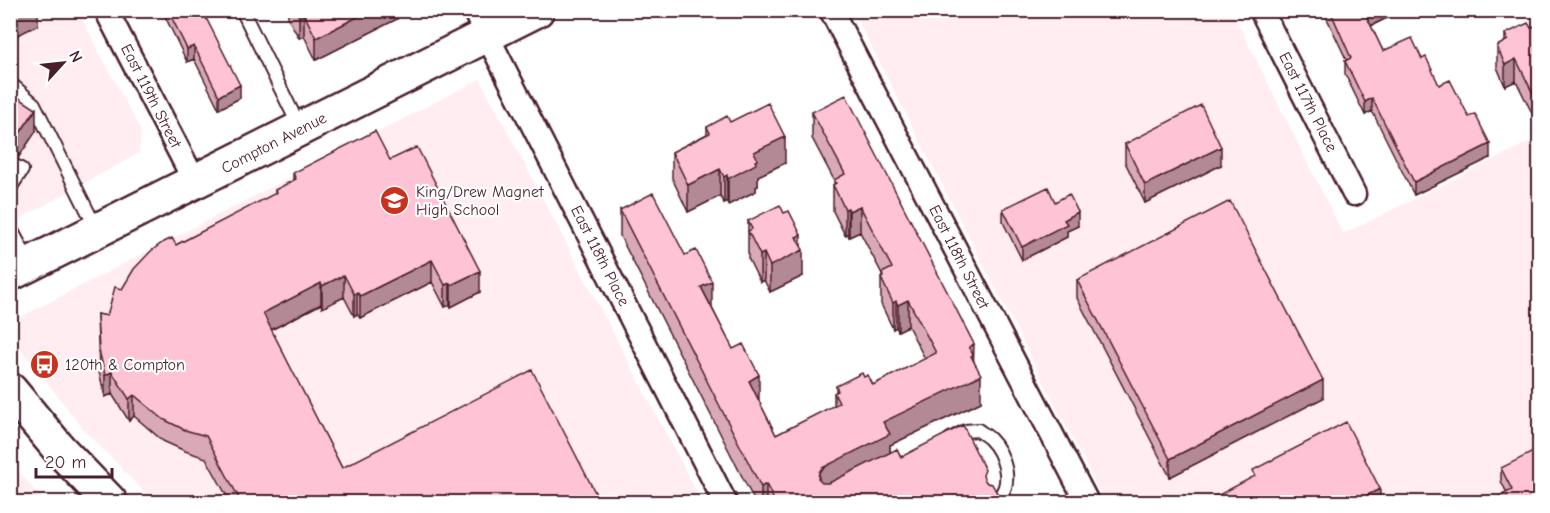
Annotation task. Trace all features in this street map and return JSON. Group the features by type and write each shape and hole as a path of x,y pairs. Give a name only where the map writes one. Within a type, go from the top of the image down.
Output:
{"main road":[{"name":"Compton Avenue","path":"20,269 300,130 481,23 537,10"},
{"path":"10,390 60,450 110,502"}],"street":[{"name":"East 119th Street","path":"106,10 195,182"},
{"name":"East 118th Street","path":"831,10 1087,502"},
{"name":"East 117th Place","path":"1261,10 1354,194"},
{"name":"East 118th Place","path":"481,23 725,502"}],"lane":[{"path":"242,10 300,130"},
{"path":"10,83 34,104 98,231"},
{"path":"10,162 22,170 10,188"},
{"path":"10,227 20,269"},
{"path":"935,446 972,429 978,430 989,438 1004,463 1006,480 999,498 991,502"}],"shaded area":[{"path":"11,11 78,11 141,132 139,153 11,224"},
{"path":"853,11 1232,11 1343,234 1539,137 1539,502 1105,502"},
{"name":"King/Drew Magnet High School","path":"480,79 702,502 154,502 84,430 11,336 11,322"},
{"path":"11,463 45,502 11,502"}],"building":[{"path":"10,10 24,10 10,17"},
{"path":"168,10 202,10 240,85 219,96 194,46 187,49"},
{"path":"296,10 371,10 316,38 304,14 299,17"},
{"path":"1330,10 1375,10 1366,15 1383,51 1412,38 1422,59 1426,57 1439,85 1450,80 1469,117 1475,114 1490,144 1414,182 1372,98 1365,102 1345,61 1351,58"},
{"path":"1528,23 1531,28 1539,24 1539,106 1516,59 1505,65 1497,46 1508,40 1505,34"},
{"path":"10,92 36,109 18,136 10,133"},
{"path":"846,95 974,344 969,347 973,355 971,356 981,375 883,422 890,434 822,468 818,479 822,483 829,483 897,449 901,457 963,425 985,470 984,479 987,483 992,484 1002,502 775,502 766,484 761,487 620,210 653,193 685,255 696,250 712,282 701,287 733,349 743,344 759,375 749,381 776,435 839,403 834,393 838,391 836,386 862,373 864,377 868,375 873,385 936,353 908,300 898,305 896,301 893,303 881,278 882,273 892,268 860,206 849,211 848,208 845,209 833,185 836,183 834,180 845,174 812,112"},
{"path":"768,103 785,137 754,152 758,160 755,161 756,164 728,179 727,175 724,177 720,169 688,185 672,152 710,133 707,127 727,116 730,122"},
{"path":"1201,105 1221,147 1145,185 1125,144"},
{"path":"375,131 390,160 417,147 480,271 451,285 450,283 445,285 432,260 360,296 357,292 354,294 344,275 322,286 321,283 263,313 342,468 532,370 600,502 241,502 206,436 185,430 163,419 134,395 129,399 112,372 105,375 99,350 97,314 107,316 115,287 122,289 134,269 151,251 172,238 176,245 276,193 275,190 296,179 293,173"},
{"path":"1048,187 1055,202 1069,194 1078,212 1064,220 1067,224 1022,247 1003,209"},
{"path":"1230,201 1323,380 1170,459 1077,280"},
{"path":"780,205 784,213 789,211 801,235 796,237 803,250 770,266 764,253 760,255 748,231 752,229 748,221"},
{"path":"1346,422 1380,489 1353,502 1216,502 1213,498 1255,476 1253,470"},
{"path":"1539,449 1539,502 1488,502 1512,490 1501,468"}],"place":[{"name":"King/Drew Magnet High School","path":"395,201"},
{"name":"120th & Compton","path":"44,365"}]}
